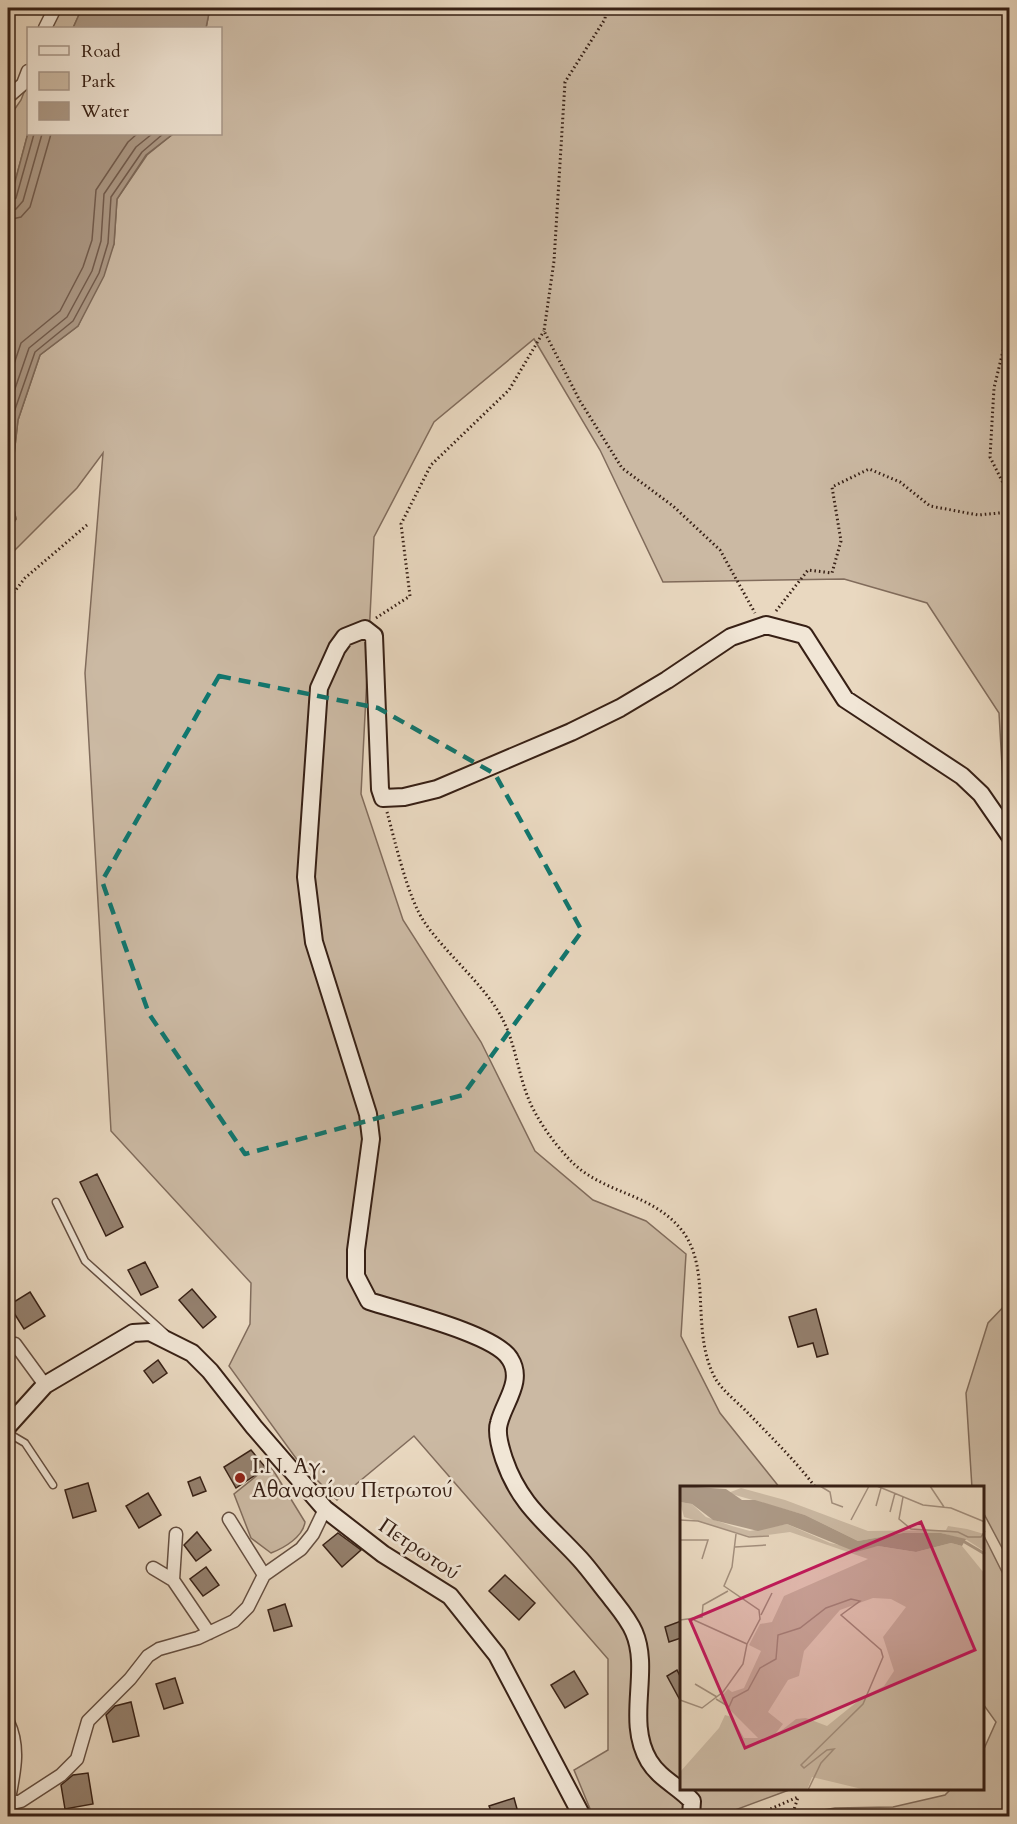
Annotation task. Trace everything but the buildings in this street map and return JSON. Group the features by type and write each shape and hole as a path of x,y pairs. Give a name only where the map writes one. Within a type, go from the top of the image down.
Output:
{"street":[{"path":"46,27 55,8"},
{"path":"8,97 23,84 27,74"},
{"path":"691,1816 692,1801 658,1774 648,1759 642,1741 637,1692 640,1658 634,1632 619,1608 580,1559 532,1513 519,1494 504,1458 498,1425 513,1391 515,1371 510,1358 494,1342 369,1300 356,1276 356,1250 371,1139 368,1114 348,1041 314,942 306,877 319,688 337,648 345,637 366,629 374,636 379,781 383,798 404,797 436,789 571,732 620,708 668,680 731,637 766,625 804,635 844,699 962,776 981,794 1010,836"},
{"name":"Πετρωτού","path":"8,1426 45,1385 132,1333 150,1332 192,1353 210,1371 254,1427 325,1509 383,1554 450,1596 497,1655 582,1816"},
{"path":"15,1344 45,1385"},
{"path":"8,1722 14,1735 16,1760 8,1804 21,1801 61,1775 77,1759 88,1721 130,1679 148,1656 159,1649 234,1621 248,1607 264,1575 301,1549 313,1534 325,1509"},
{"path":"229,1519 264,1575"},
{"path":"173,1580 176,1534"},
{"path":"153,1568 173,1580 209,1632"}],"lane":[{"path":"57,1202 85,1261 176,1344"},
{"path":"8,1433 25,1443 54,1485"}],"path":[{"path":"357,631 410,596 401,524 431,465 509,390 544,331 554,261 565,82 605,19 606,8"},
{"path":"544,331 580,401 622,468 673,506 720,550 750,608 766,625 808,570 832,573 841,541 832,487 869,469 900,482 930,506 978,515 1010,512"},
{"path":"1010,346 1004,347 994,388 990,457 1010,498"},
{"path":"8,600 25,578 87,525"},
{"path":"383,798 400,862 423,921 453,959 483,991 503,1020 517,1054 527,1096 548,1131 569,1159 591,1179 653,1203 680,1227 693,1251 701,1287 699,1318 703,1351 716,1380 798,1465 814,1486"},
{"path":"754,1816 798,1797 792,1816"}],"highlighted area":[{"path":"219,676 378,708 495,774 582,931 463,1095 245,1154 149,1014 102,881"}],"green space":[{"path":"60,8 82,8 73,27 50,27"},
{"path":"210,8 1009,8 1009,888 999,713 927,603 844,579 663,582 600,450 534,339 434,422 374,537 361,794 403,920 481,1042 535,1151 593,1200 646,1221 686,1254 681,1336 720,1413 778,1486 680,1486 680,1791 786,1791 719,1816 593,1816 574,1770 608,1750 608,1659 414,1436 337,1500 298,1461 229,1366 250,1324 251,1283 111,1131 85,673 103,453 77,488 8,557 8,531 16,519 10,490 18,420 40,355 78,326 114,244 117,199 147,155 172,135 222,135 222,27 206,27"},
{"path":"27,85 27,135 8,208 8,119 21,100"},
{"path":"1009,1301 1009,1561 984,1514 984,1486 972,1486 966,1393 988,1323"},
{"path":"270,1465 305,1522 297,1537 271,1553 251,1538 234,1494"},
{"path":"984,1536 1009,1586 1009,1816 788,1816 835,1808 893,1807 945,1795 949,1791 984,1791 984,1749 996,1722 984,1705"}],"water":[{"path":"82,8 210,8 206,27 73,27"},
{"path":"27,135 172,135 146,155 117,199 114,244 104,276 78,326 40,355 18,420 10,490 16,519 8,531 8,208"}],"place":[{"name":"Ι.Ν. Αγ. Αθανασίου Πετρωτού","path":"240,1478"}]}
